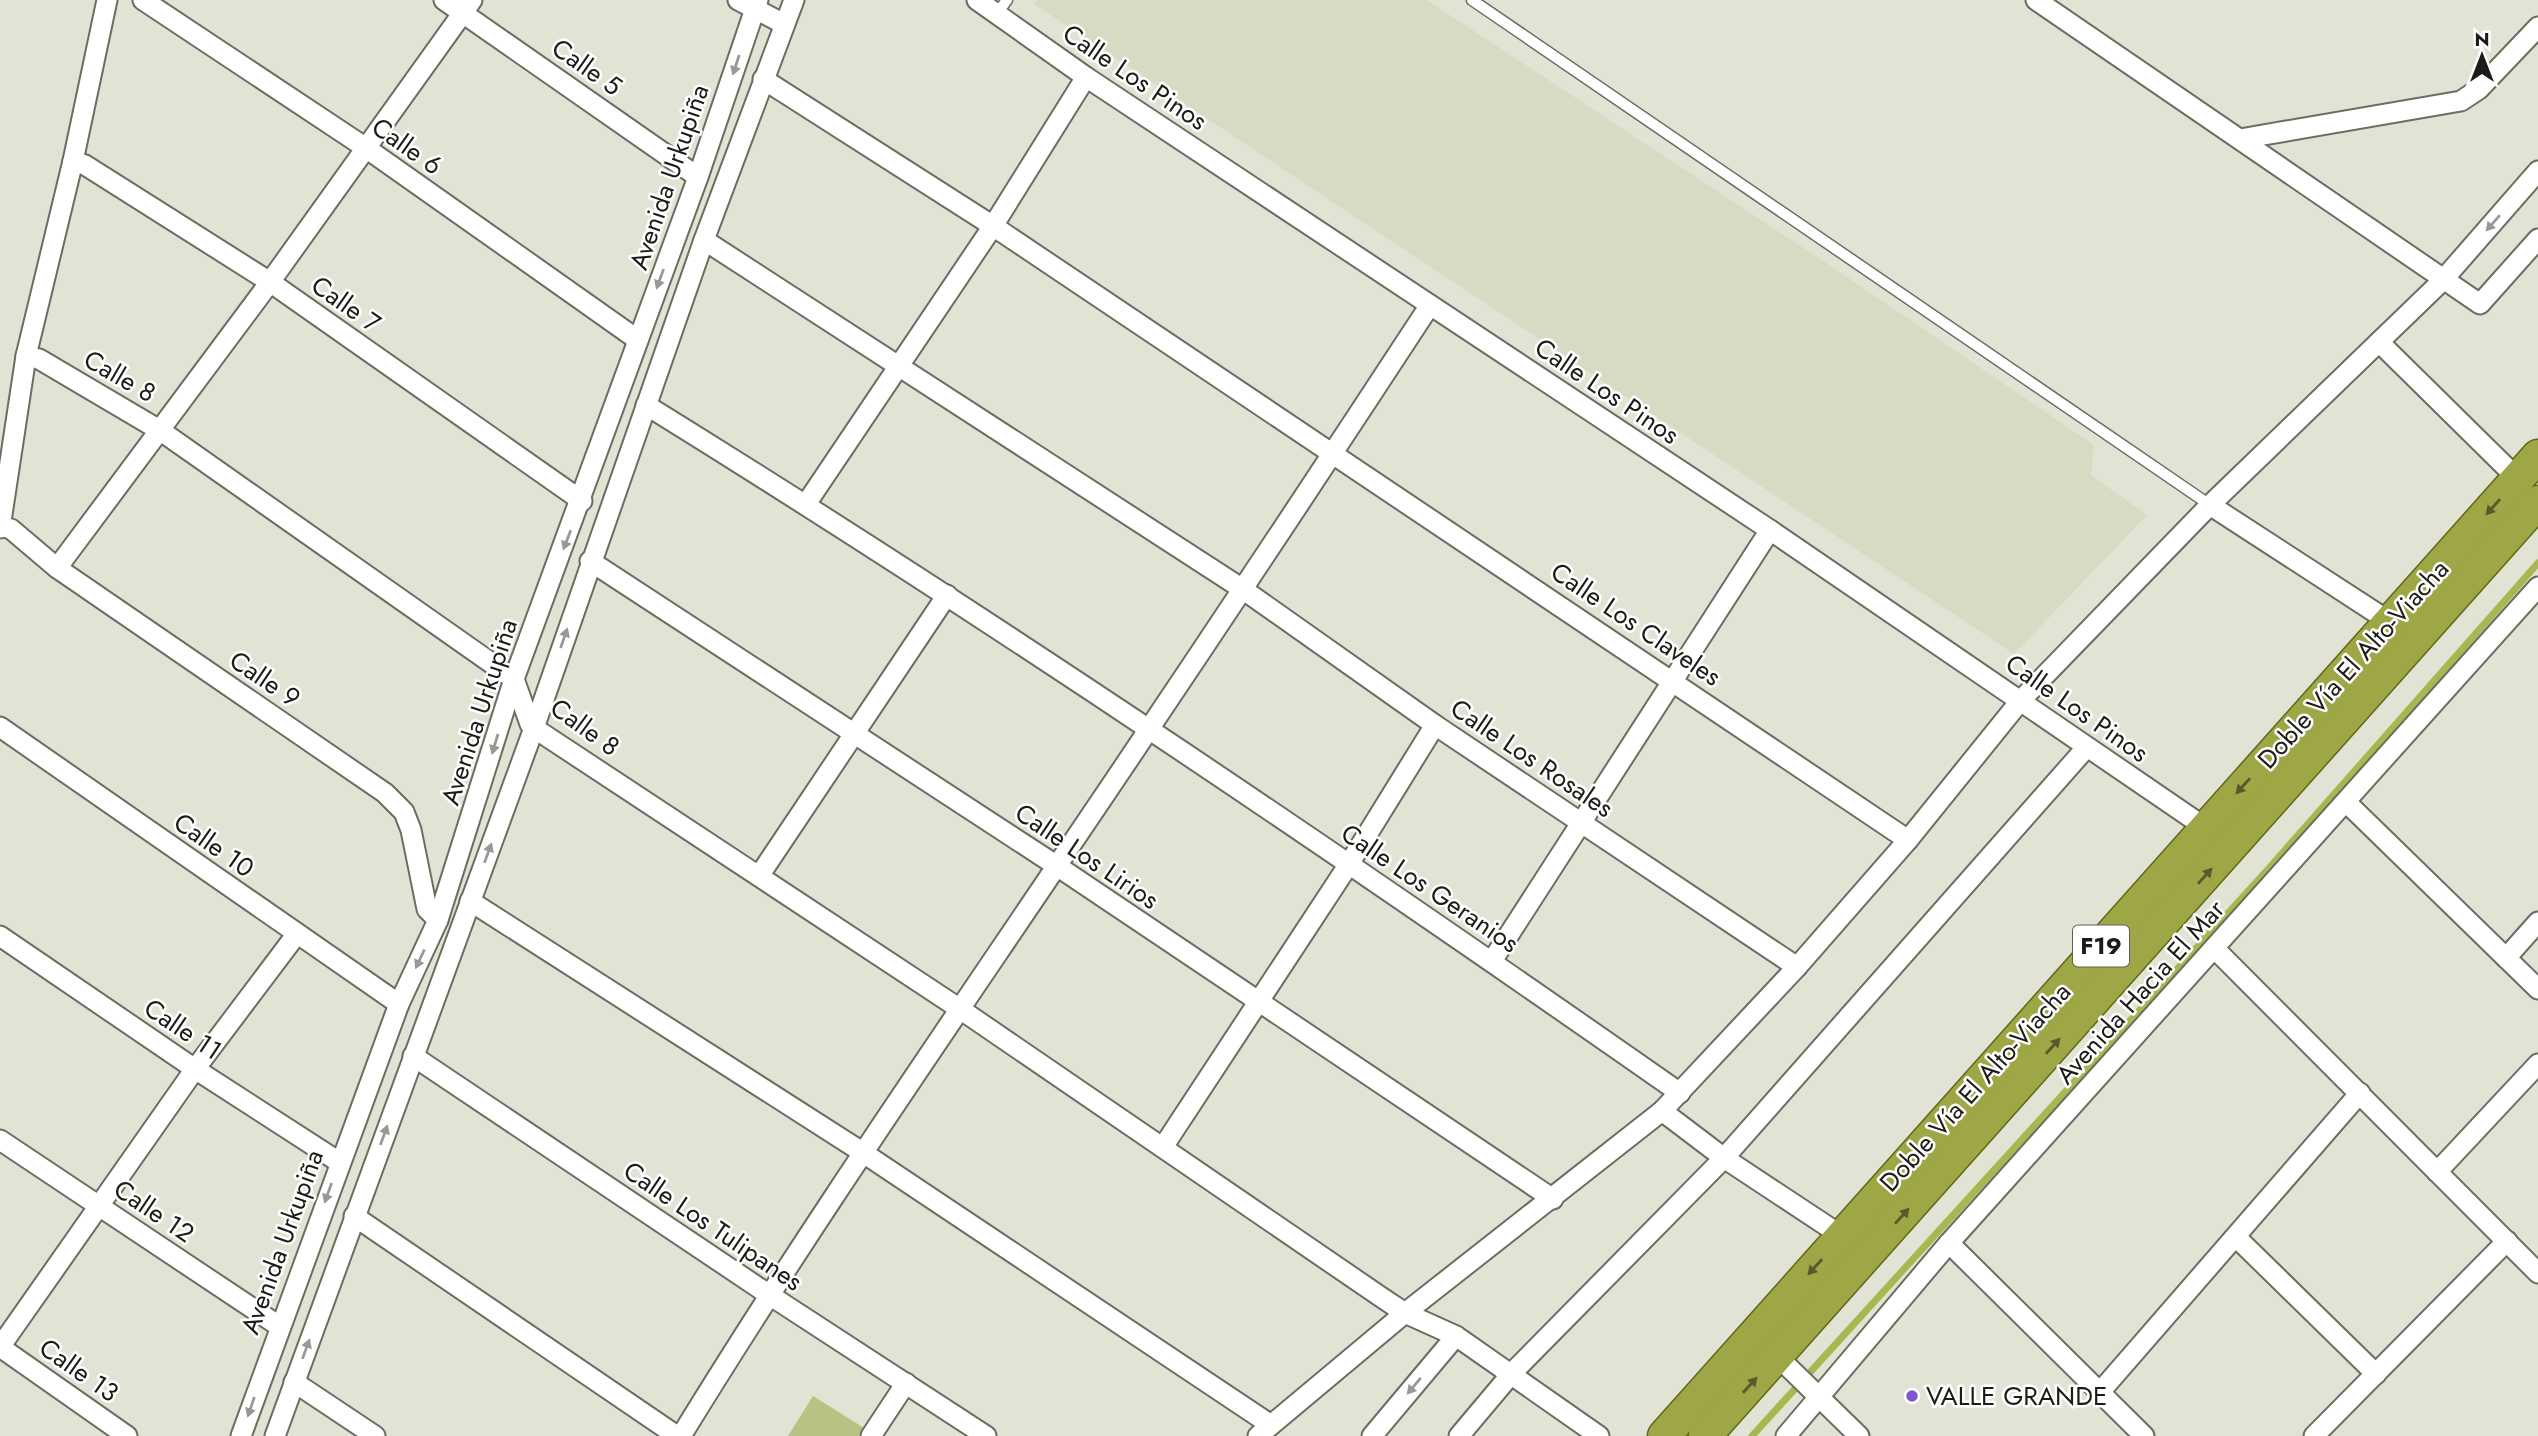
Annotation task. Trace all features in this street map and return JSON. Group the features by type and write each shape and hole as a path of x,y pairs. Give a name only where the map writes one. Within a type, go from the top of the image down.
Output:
{"highway":[{"name":"Doble Vía El Alto-Viacha","path":"1664,1436 2528,467"},
{"name":"Doble Vía El Alto-Viacha","path":"1704,1436 1782,1361 2538,502"}],"street":[{"path":"0,527 26,356 73,161 107,0"},
{"name":"Calle 6","path":"143,0 366,148 638,341"},
{"name":"Calle 5","path":"444,0 467,6 698,177"},
{"path":"275,1436 534,728 704,240 794,0"},
{"name":"Calle Los Pinos","path":"977,0 1001,8 1086,77 1770,530 2206,828"},
{"path":"2036,0 2442,281 2480,304 2538,239"},
{"path":"750,4 784,24"},
{"name":"Avenida Urkupiña","path":"241,1436 399,1004 438,920 514,679 582,501 698,177 750,4"},
{"path":"57,568 270,282 467,6"},
{"path":"2240,139 2461,101 2479,89 2538,27"},
{"path":"806,504 993,226 1086,77"},
{"name":"Calle Los Claveles","path":"763,79 993,226 1909,839"},
{"name":"Calle 7","path":"73,161 85,165 270,282 582,501"},
{"path":"470,901 862,1152 1264,1431 1405,1313 1553,1199 1681,1093 1797,967 1909,839 2021,700 2210,505 2442,281 2538,171"},
{"name":"Calle Los Rosales","path":"704,240 1241,588 1435,725 1797,967"},
{"path":"354,1216 679,1436 768,1294 862,1152 1149,729 1430,305"},
{"path":"2379,342 2528,467"},
{"name":"Calle 8","path":"26,356 39,359 161,431 514,679 534,728 960,1009 1405,1313 1456,1336 1599,1436"},
{"name":"Calle Los Geranios","path":"646,405 806,504 1149,729 1492,961 1681,1093"},
{"path":"2210,505 2390,622"},
{"name":"Calle 9","path":"0,527 11,529 57,568 384,793 404,812 427,909 438,920"},
{"path":"1492,961 1579,822 1770,530"},
{"name":"Calle Los Lirios","path":"590,561 1057,866 1553,1199"},
{"name":"Avenida Hacia El Mar","path":"1786,1436 1812,1390 2215,949 2538,587"},
{"path":"759,876 947,595"},
{"path":"1163,1147 1349,864 1435,725"},
{"name":"Calle 10","path":"0,727 296,936 399,1004"},
{"path":"1459,1436 1512,1373 1724,1158 2086,748"},
{"path":"2346,802 2538,989"},
{"path":"2506,958 2538,922"},
{"name":"Calle 11","path":"0,936 195,1069 339,1162"},
{"path":"0,1347 195,1069 296,936"},
{"path":"2215,949 2538,1273"},
{"name":"Calle Los Tulipanes","path":"413,1056 768,1294 986,1436"},
{"path":"2437,1172 2538,1064"},
{"path":"2100,1392 2237,1238 2360,1093"},
{"path":"1662,1111 1724,1158 1842,1236"},
{"name":"Calle 12","path":"0,1140 279,1326"},
{"path":"2237,1238 2376,1374"},
{"path":"2314,1436 2507,1241"},
{"path":"1949,1243 2144,1436"},
{"path":"1372,1436 1456,1336"},
{"name":"Calle 13","path":"0,1347 127,1436"},
{"path":"1782,1361 1859,1436"},
{"path":"294,1382 375,1436"},
{"path":"872,1436 906,1383"}],"lane":[{"path":"1472,0 2210,505"}],"shaded area":[{"path":"1037,0 1427,0 1825,262 2094,445 2091,475 2147,515 2014,654 1034,4"}],"green space":[{"path":"813,1396 864,1428 858,1436 788,1436"}],"waterway":[{"path":"1752,1436 2270,867 2538,563"}],"place":[{"name":"VALLE GRANDE","path":"1912,1396"}]}
